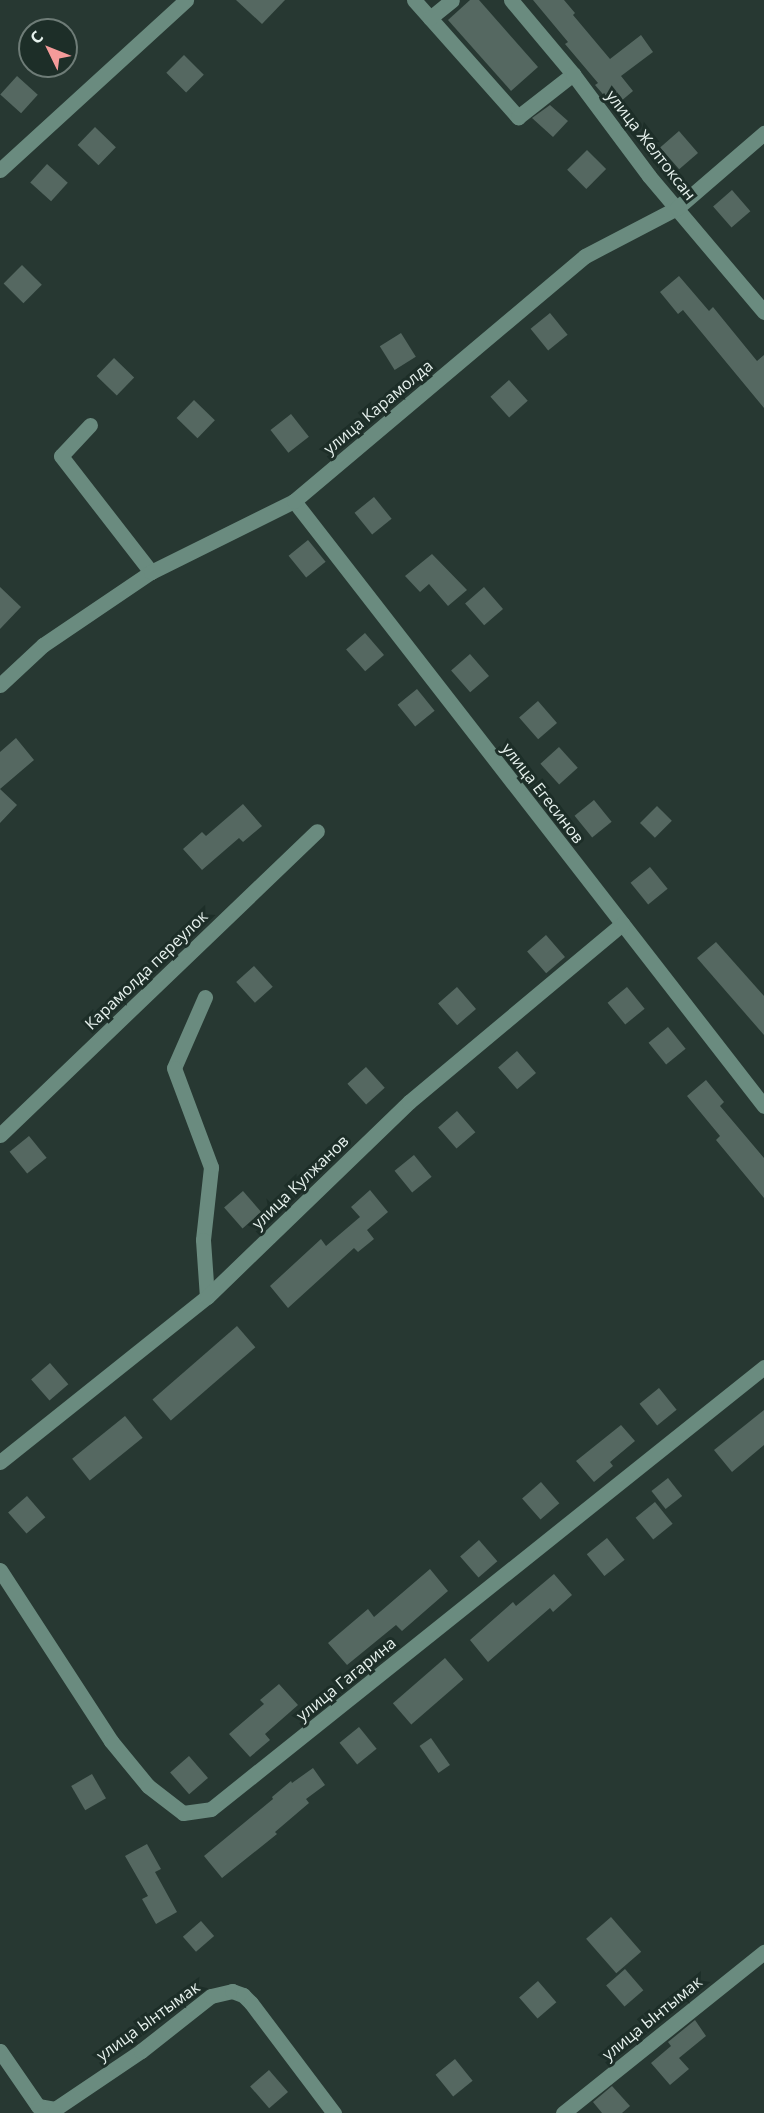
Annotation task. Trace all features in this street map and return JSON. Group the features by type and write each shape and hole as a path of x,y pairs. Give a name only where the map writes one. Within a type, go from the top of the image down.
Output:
{"street":[{"path":"0,170 186,0"},
{"path":"414,0 518,117 564,84 573,74"},
{"path":"430,18 452,0"},
{"name":"улица Желтоксан","path":"511,0 573,74 677,208 764,312"},
{"name":"улица Карамолда","path":"0,685 43,645 151,572 294,501 585,256 677,208 764,133"},
{"path":"90,425 61,456 151,572"},
{"name":"улица Егесинов","path":"294,501 764,1106"},
{"name":"Карамолда переулок","path":"0,1135 317,831"},
{"name":"улица Кулжанов","path":"0,1462 207,1297 409,1102 622,924"},
{"path":"205,997 174,1068 211,1167 203,1240 207,1297"},
{"name":"улица Гагарина","path":"0,1570 111,1741 148,1785 183,1813 211,1809 764,1367"},
{"name":"улица Ынтымак","path":"563,2113 764,1952"},
{"name":"улица Ынтымак","path":"0,2051 38,2106 56,2109 141,2051 211,1996 232,1991 243,1995 251,2002 334,2113"}],"building":[{"path":"236,0 285,0 262,24"},
{"path":"470,0 479,0 538,67 511,91 448,20"},
{"path":"533,0 564,0 575,13 573,15 610,59 641,35 653,52 621,76 633,91 614,107 595,85 598,83 565,44 568,42"},
{"path":"184,55 204,75 186,92 166,73"},
{"path":"17,76 38,95 21,113 0,95"},
{"path":"550,105 568,121 553,137 532,118"},
{"path":"95,127 116,147 98,165 78,145"},
{"path":"679,131 698,153 679,169 660,147"},
{"path":"587,150 606,169 586,189 567,170"},
{"path":"47,164 68,183 51,201 30,183"},
{"path":"732,190 750,211 732,228 713,206"},
{"path":"22,265 42,285 23,303 4,283"},
{"path":"679,276 709,311 713,307 757,361 764,355 764,408 683,310 678,314 660,292"},
{"path":"550,313 568,335 548,350 531,329"},
{"path":"401,333 416,357 395,370 380,346"},
{"path":"114,358 134,377 117,395 97,376"},
{"path":"509,380 528,401 509,418 490,397"},
{"path":"194,400 215,420 197,438 177,418"},
{"path":"291,414 309,437 288,453 271,430"},
{"path":"374,497 392,519 372,534 355,513"},
{"path":"308,540 326,562 306,577 289,556"},
{"path":"432,554 467,590 448,606 429,584 420,592 405,576"},
{"path":"0,587 21,607 0,629"},
{"path":"484,587 503,609 484,625 465,603"},
{"path":"365,633 384,655 365,671 346,649"},
{"path":"470,654 489,676 470,692 451,670"},
{"path":"417,689 435,711 415,726 398,705"},
{"path":"538,701 557,723 538,739 519,717"},
{"path":"16,738 34,760 0,789 0,752"},
{"path":"559,747 578,768 559,785 540,764"},
{"path":"0,789 17,805 0,823"},
{"path":"594,800 612,822 592,837 575,816"},
{"path":"243,804 262,826 243,842 239,838 202,870 183,849 202,832 206,836"},
{"path":"657,806 672,821 655,838 640,823"},
{"path":"650,867 668,889 648,904 631,883"},
{"path":"546,935 565,957 546,973 527,951"},
{"path":"716,942 764,996 764,1035 697,958"},
{"path":"254,966 273,987 255,1003 236,982"},
{"path":"457,987 476,1009 457,1025 438,1003"},
{"path":"627,987 645,1009 625,1024 608,1003"},
{"path":"668,1027 686,1049 666,1064 649,1043"},
{"path":"517,1051 536,1073 517,1089 498,1067"},
{"path":"366,1067 385,1088 366,1105 347,1084"},
{"path":"706,1080 724,1102 720,1106 764,1158 764,1198 716,1140 720,1136 687,1096"},
{"path":"457,1111 475,1132 457,1149 438,1127"},
{"path":"29,1136 47,1158 27,1173 10,1152"},
{"path":"414,1155 432,1177 412,1192 395,1171"},
{"path":"370,1190 388,1212 367,1230 374,1239 358,1252 354,1248 288,1308 270,1286 321,1239 326,1246 360,1217 351,1207"},
{"path":"243,1191 261,1212 243,1229 224,1207"},
{"path":"237,1326 255,1347 171,1421 152,1399"},
{"path":"50,1363 68,1384 50,1401 31,1379"},
{"path":"659,1388 677,1410 657,1425 640,1404"},
{"path":"764,1410 764,1445 732,1472 714,1450"},
{"path":"125,1416 143,1438 90,1481 72,1459"},
{"path":"621,1425 635,1441 610,1462 613,1466 594,1482 576,1461"},
{"path":"668,1478 682,1496 666,1509 651,1491"},
{"path":"541,1482 559,1503 541,1520 522,1498"},
{"path":"27,1496 45,1517 27,1534 8,1512"},
{"path":"655,1502 673,1524 653,1539 636,1518"},
{"path":"607,1538 625,1560 604,1576 587,1554"},
{"path":"479,1540 497,1561 479,1578 460,1556"},
{"path":"430,1569 448,1591 402,1631 396,1625 347,1665 328,1643 368,1609 374,1617"},
{"path":"554,1574 572,1595 553,1612 550,1608 488,1662 470,1640 513,1602 516,1606"},
{"path":"445,1658 463,1679 411,1724 393,1703"},
{"path":"279,1684 298,1705 265,1734 270,1740 250,1757 229,1734 264,1704 260,1700"},
{"path":"359,1727 377,1749 357,1764 340,1743"},
{"path":"431,1738 450,1765 438,1773 420,1746"},
{"path":"189,1756 208,1778 189,1794 170,1772"},
{"path":"313,1768 325,1785 306,1799 309,1803 275,1832 277,1834 222,1878 204,1856 273,1799 272,1797 291,1781 292,1783"},
{"path":"92,1774 106,1798 85,1810 71,1786"},
{"path":"147,1844 161,1869 155,1872 177,1912 156,1924 142,1899 148,1896 125,1856"},
{"path":"611,1917 641,1952 616,1973 586,1939"},
{"path":"201,1921 214,1936 196,1952 183,1937"},
{"path":"625,1969 643,1990 625,2007 606,1985"},
{"path":"538,1981 556,2002 538,2019 519,1997"},
{"path":"695,2020 706,2036 679,2058 689,2069 670,2085 651,2063 671,2046 668,2042"},
{"path":"455,2059 473,2081 453,2096 436,2075"},
{"path":"269,2070 288,2092 269,2108 250,2086"},
{"path":"612,2086 630,2106 622,2113 602,2113 593,2102"}]}
